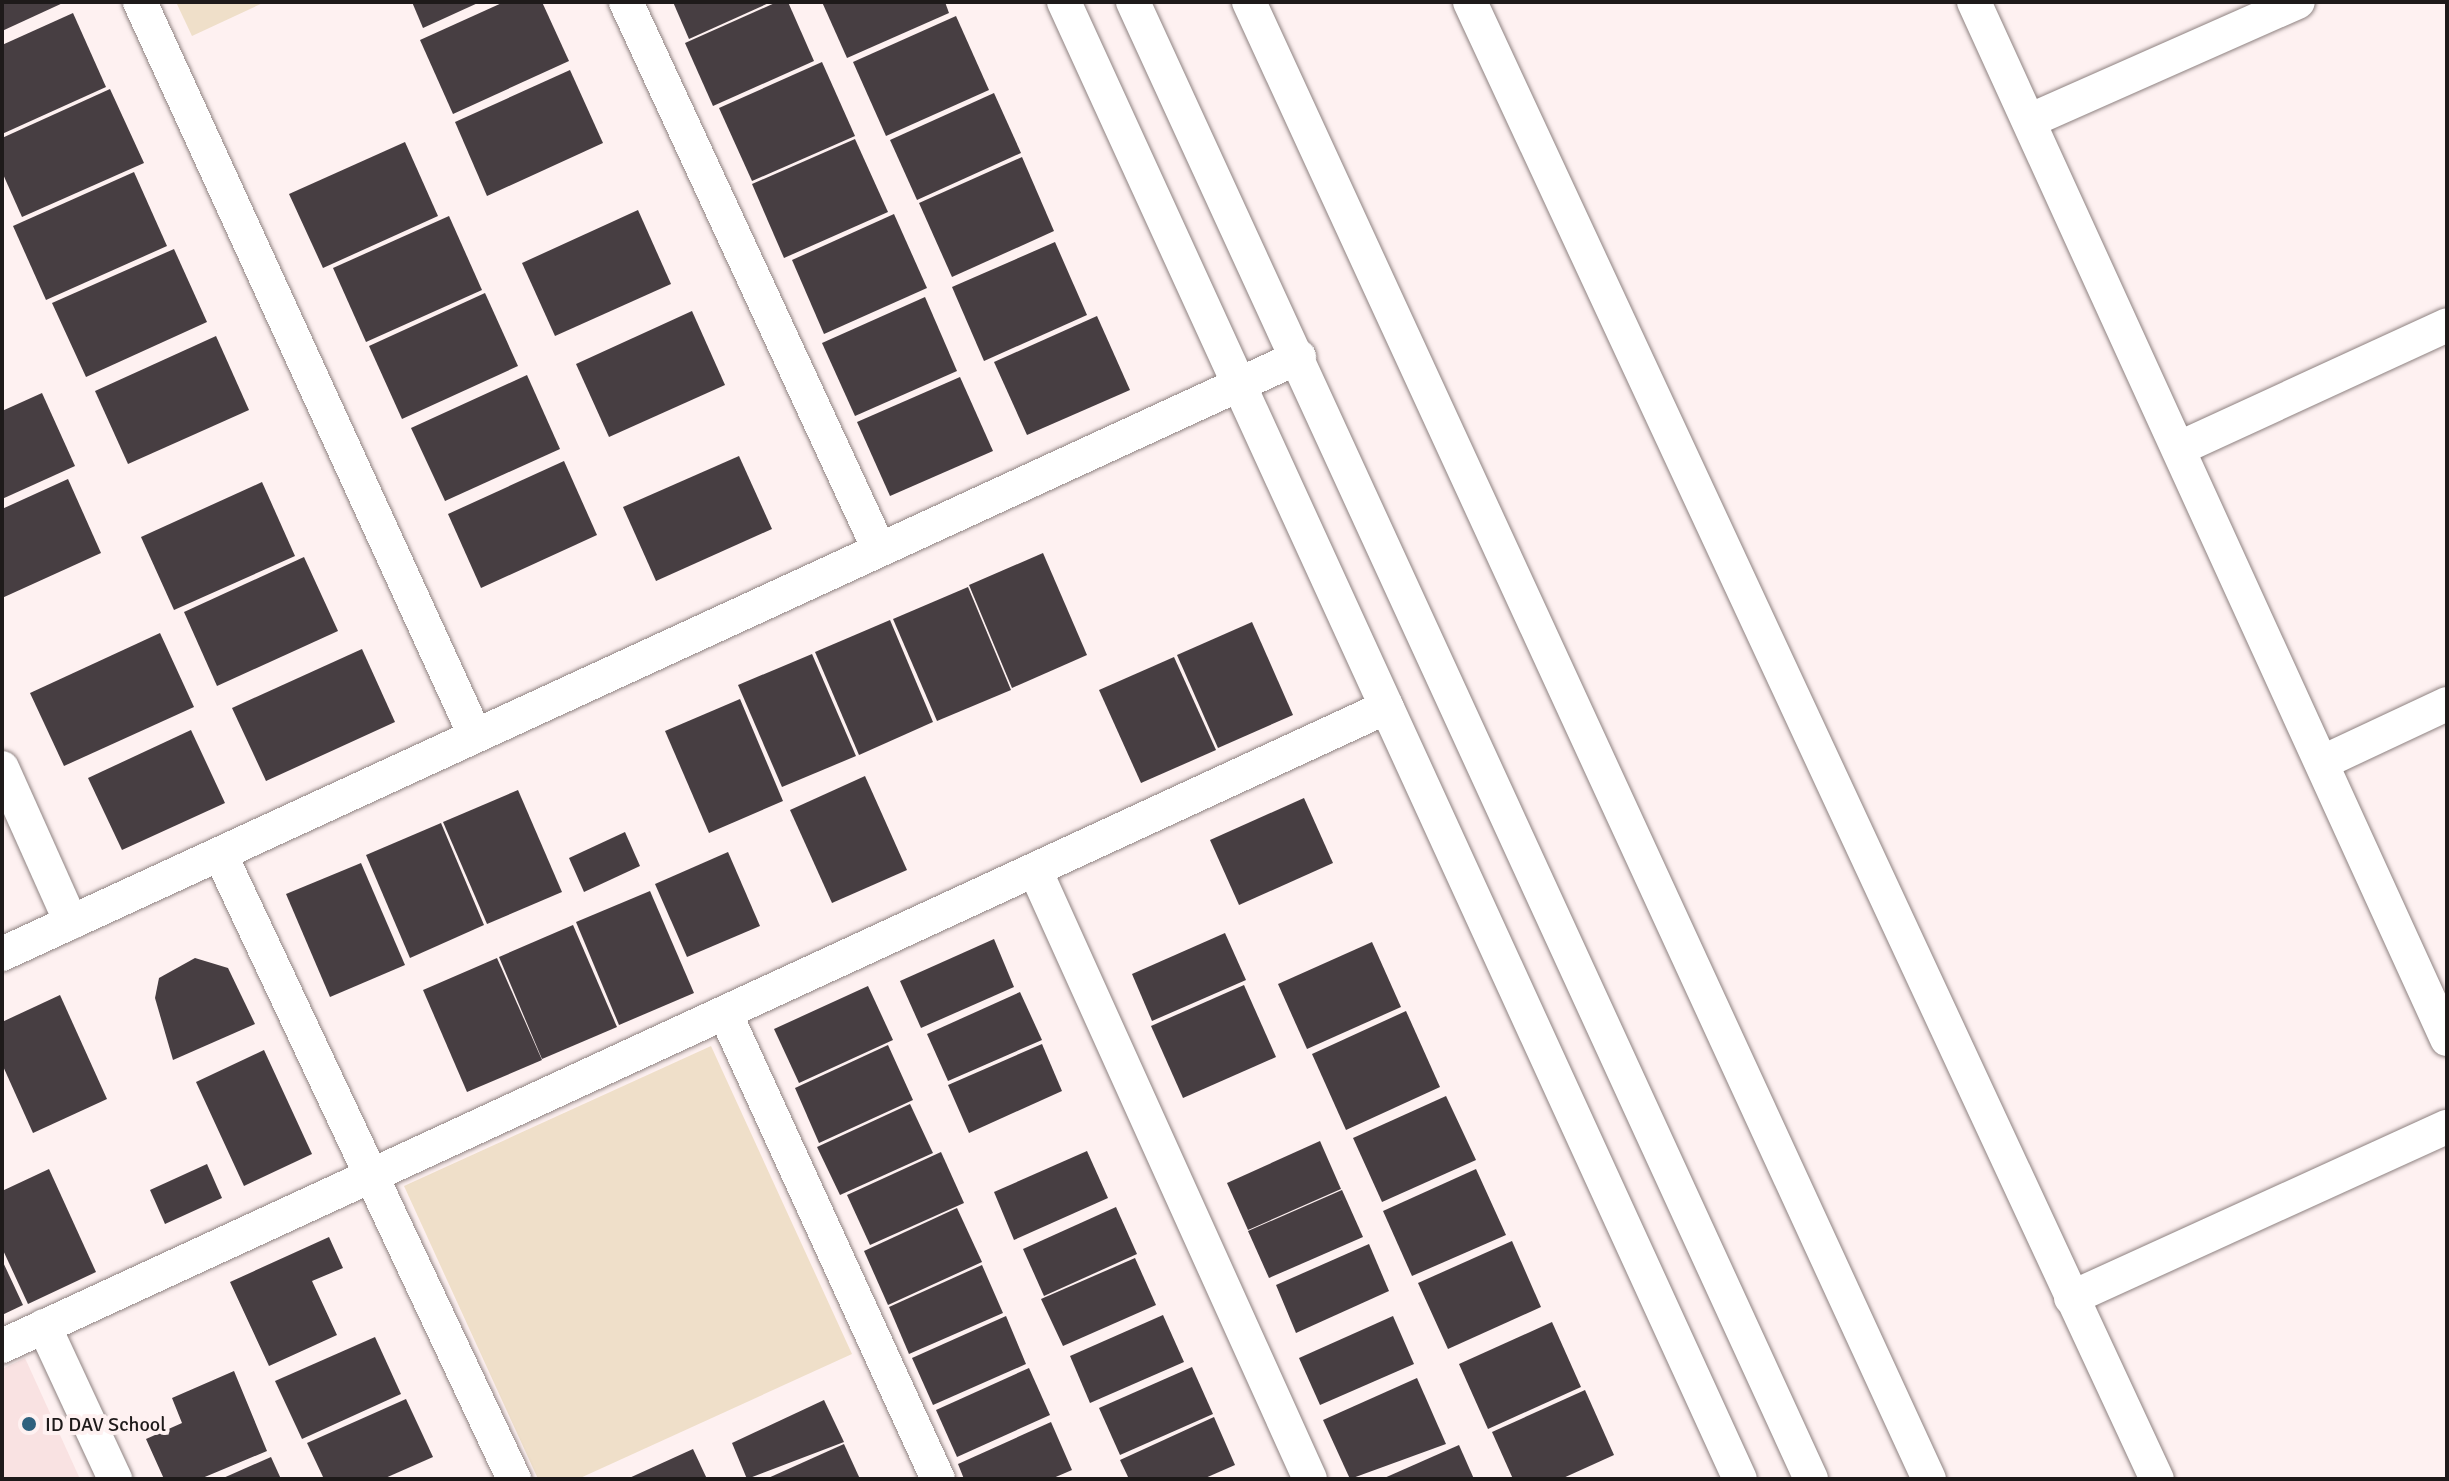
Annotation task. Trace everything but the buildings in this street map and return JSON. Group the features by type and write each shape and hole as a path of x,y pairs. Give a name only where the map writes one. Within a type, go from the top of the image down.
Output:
{"street":[{"path":"140,2 475,735"},
{"path":"626,2 879,549"},
{"path":"1064,2 1740,1479"},
{"path":"1133,2 1299,357 1809,1478"},
{"path":"1249,2 1929,1479"},
{"path":"1470,2 2157,1479"},
{"path":"1974,2 2447,1039"},
{"path":"2029,121 2298,2"},
{"path":"2180,448 2447,325"},
{"path":"2,954 1299,357"},
{"path":"2323,762 2447,704"},
{"path":"2,1346 1387,707"},
{"path":"2,768 71,922"},
{"path":"220,854 514,1479"},
{"path":"1035,870 1310,1479"},
{"path":"725,1013 938,1479"},
{"path":"2071,1298 2447,1127"},
{"path":"44,1326 115,1479"}],"shaded area":[{"path":"176,2 265,2 192,36"},
{"path":"711,1046 852,1354 578,1479 538,1479 404,1186"},
{"name":"ID DAV School","path":"25,1358 80,1479 2,1479 2,1369"}],"place":[{"name":"ID DAV School","path":"29,1424"}]}
